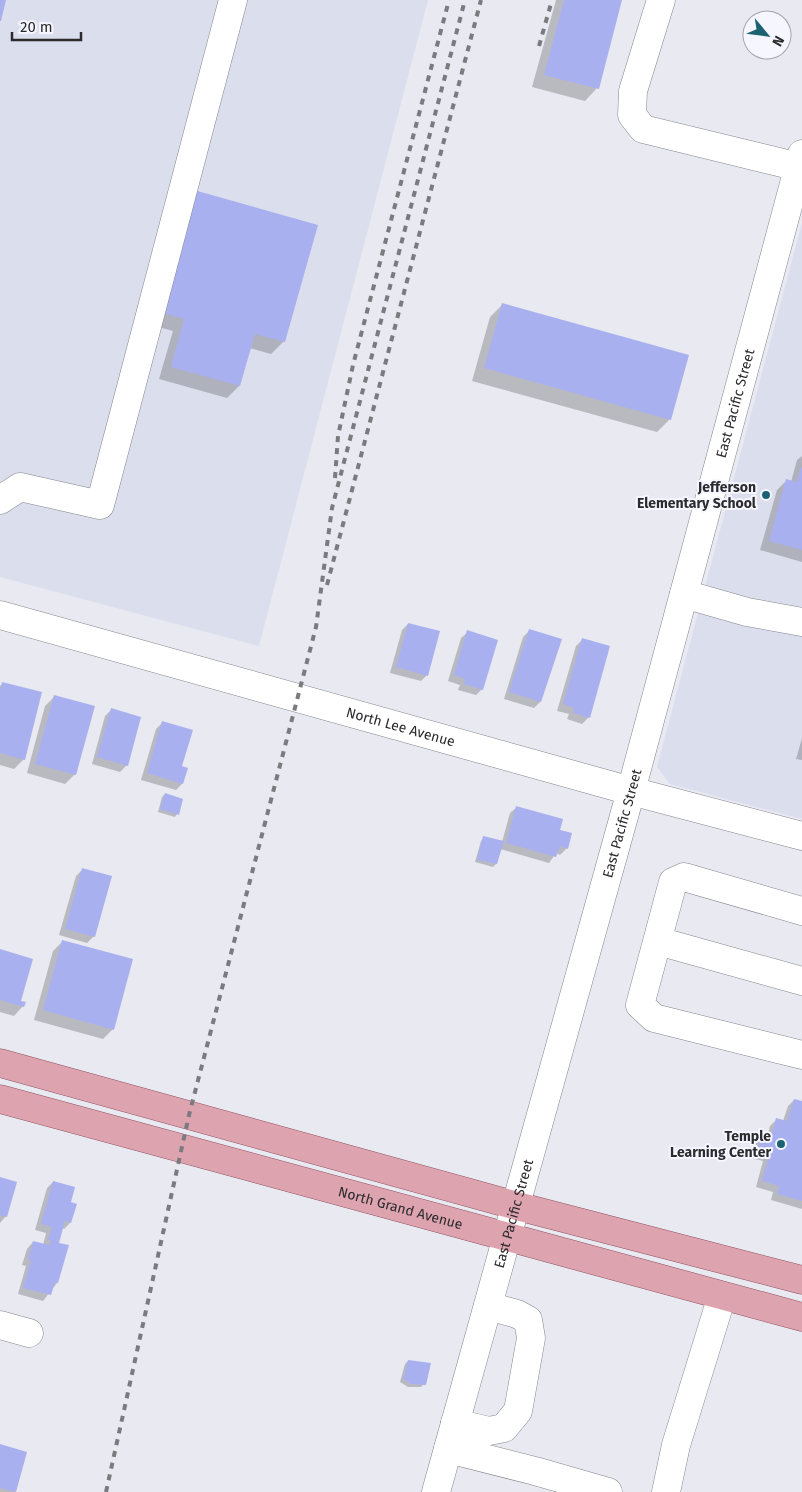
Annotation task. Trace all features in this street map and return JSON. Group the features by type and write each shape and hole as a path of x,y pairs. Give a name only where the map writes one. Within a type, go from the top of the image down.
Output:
{"main road":[{"path":"0,1063 516,1206 802,1280"},
{"name":"North Grand Avenue","path":"0,1099 802,1317"}],"street":[{"path":"0,500 20,487 100,504 233,0"},
{"path":"661,0 633,90 632,115 644,129 800,161"},
{"name":"East Pacific Street","path":"436,1492 631,791 800,161"},
{"path":"684,594 747,612 802,622"},
{"name":"North Lee Avenue","path":"0,615 631,791 802,836"},
{"path":"802,911 684,876 673,882 640,1005 654,1018 802,1055"},
{"path":"658,941 802,982"},
{"path":"666,1492 676,1444 722,1296"},
{"path":"455,1423 489,1431 504,1428 518,1411 531,1338 528,1320 517,1314 488,1306"},
{"path":"0,1324 29,1332"},
{"path":"448,1449 608,1492"}],"shaded area":[{"path":"0,0 428,0 259,646 0,577"},
{"name":"Jefferson Elementary School","path":"802,223 802,819 670,784 657,767"}],"building":[{"path":"0,0 6,0 1,21 0,21"},
{"path":"564,0 622,0 599,89 544,75"},
{"path":"194,190 318,225 285,342 255,334 240,386 171,367 184,319 160,312"},
{"path":"502,303 689,355 671,420 484,368"},
{"path":"801,467 802,550 769,541 786,479 797,482"},
{"path":"408,623 440,631 428,676 396,667"},
{"path":"529,629 562,639 541,702 509,692"},
{"path":"467,630 498,640 483,690 464,684 465,679 454,675"},
{"path":"582,638 610,646 590,718 573,713 574,708 563,704"},
{"path":"2,682 42,692 25,760 0,753 0,692"},
{"path":"54,695 95,706 76,775 35,764"},
{"path":"111,708 141,717 128,766 97,757"},
{"path":"162,721 193,730 182,766 188,768 183,784 147,773"},
{"path":"165,793 183,799 179,815 160,809"},
{"path":"516,806 563,819 560,830 572,833 568,849 560,846 556,857 506,843"},
{"path":"483,836 504,841 497,864 477,860"},
{"path":"82,868 112,876 95,937 65,929"},
{"path":"62,940 133,959 114,1030 43,1010"},
{"path":"0,949 33,959 21,1001 26,1002 24,1007 0,1000"},
{"name":"Temple Learning Center","path":"794,1099 802,1101 802,1201 777,1194 779,1186 762,1181 769,1155 757,1152 762,1135 771,1137 776,1118 787,1121"},
{"path":"0,1177 17,1182 7,1217 0,1215"},
{"path":"53,1181 75,1187 71,1202 77,1204 71,1223 65,1221 59,1243 69,1245 58,1283 55,1282 51,1295 23,1288 31,1260 28,1259 33,1241 49,1245 51,1240 48,1240 52,1227 41,1224"},
{"path":"408,1360 431,1363 426,1385 411,1384 403,1379"},
{"path":"0,1444 27,1452 16,1492 0,1488"}],"railway":[{"path":"335,478 338,436 353,365 449,0"},
{"path":"106,1492 189,1115 316,627 332,508 465,0"},
{"path":"327,585 481,0"},
{"path":"539,46 552,0"}],"place":[{"name":"Jefferson Elementary School","path":"766,495"},
{"name":"Temple Learning Center","path":"781,1144"}]}
